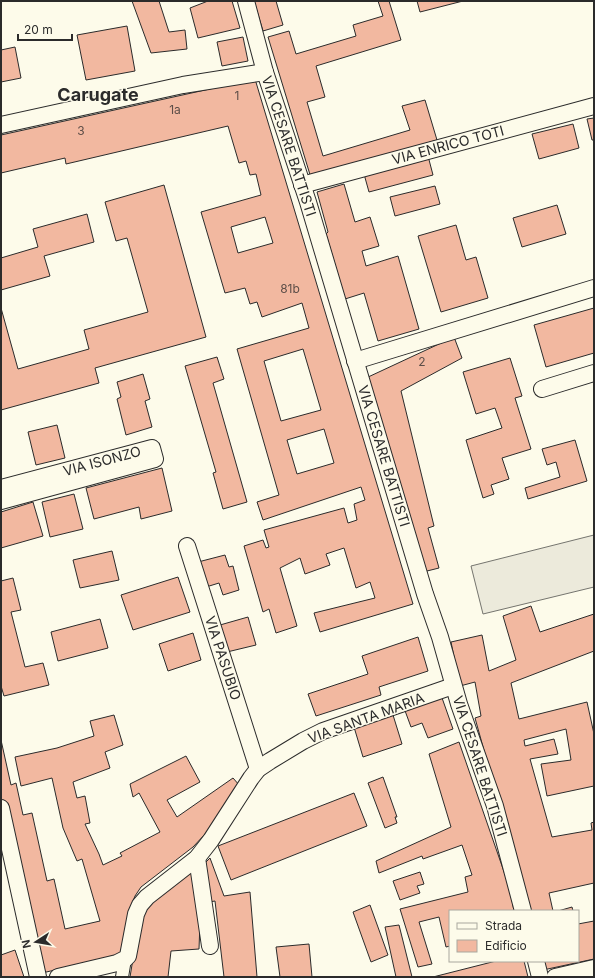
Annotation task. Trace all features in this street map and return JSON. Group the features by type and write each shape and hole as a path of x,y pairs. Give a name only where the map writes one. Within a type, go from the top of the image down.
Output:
{"street":[{"name":"VIA CESARE BATTISTI","path":"246,1 265,72 302,185 425,594 440,637 454,686 495,806 523,910"},
{"path":"1,125 183,85 265,72"},
{"name":"VIA ENRICO TOTI","path":"302,185 594,106"},
{"path":"355,360 594,288"},
{"path":"542,389 594,374"},
{"name":"VIA ISONZO","path":"1,488 152,448 155,459 1,501"},
{"name":"VIA PASUBIO","path":"187,546 258,769"},
{"name":"VIA SANTA MARIA","path":"125,959 129,952 135,918 140,905 147,897 197,858 211,840 247,783 258,769 274,757 323,731 454,686"},
{"path":"1,808 38,977"},
{"path":"197,858 210,946"},
{"path":"58,977 117,963 125,959"},
{"path":"122,977 125,959"},
{"path":"536,962 540,977"},
{"path":"555,977 594,968"}],"shaded area":[{"path":"594,535 594,587 483,614 471,566"}],"building":[{"path":"132,1 159,1 169,32 185,30 187,49 151,53"},
{"path":"208,1 232,1 240,28 198,38 190,8"},
{"path":"254,1 276,1 283,25 263,31"},
{"path":"378,1 389,1 401,40 316,66 325,97 307,102 323,156 410,130 402,106 425,100 437,140 311,178 268,37 289,31 296,54 356,36 353,25 383,16"},
{"path":"417,1 463,1 420,12"},
{"path":"127,26 135,71 86,80 77,35"},
{"path":"243,37 248,61 222,66 217,42"},
{"path":"15,47 21,78 1,82 1,50"},
{"path":"255,79 413,604 320,632 314,613 375,598 370,582 356,588 344,548 326,554 330,565 305,574 300,558 280,568 297,626 276,633 269,609 263,612 244,546 263,540 266,548 269,547 264,530 344,508 348,523 357,520 354,504 365,500 361,487 263,520 257,502 279,495 237,349 309,328 302,303 262,317 257,302 250,304 245,288 225,293 201,212 261,195 256,174 250,175 246,161 239,163 228,126 66,164 65,158 1,173 1,135","holes":["265,217 273,243 238,253 231,227","303,349 321,410 281,421 264,361","324,429 334,463 297,474 287,440"]},
{"path":"594,118 594,140 592,140 587,119"},
{"path":"573,124 579,148 539,159 532,134"},
{"path":"428,156 433,175 369,192 364,174"},
{"path":"344,184 355,222 370,217 379,246 362,251 366,266 398,256 419,329 378,341 364,293 345,299 326,234 328,232 317,192"},
{"path":"164,185 206,337 95,368 99,383 1,410 1,308 18,369 89,349 84,330 148,312 127,238 116,241 105,202"},
{"path":"435,186 440,204 395,216 390,197"},
{"path":"557,205 566,234 522,247 513,218"},
{"path":"87,214 94,242 44,256 50,276 1,290 1,258 38,247 33,229"},
{"path":"456,225 466,260 476,257 488,298 441,312 418,236"},
{"path":"594,308 594,353 546,367 534,325"},
{"path":"454,337 462,358 401,391 434,526 428,528 439,568 423,572 366,378"},
{"path":"217,357 224,379 213,383 247,502 223,509 213,473 216,472 185,366"},
{"path":"510,358 522,396 515,398 531,449 502,458 509,479 491,485 494,494 483,498 466,440 502,428 495,408 476,414 463,372"},
{"path":"143,374 150,399 145,401 152,427 126,435 117,399 121,397 117,382"},
{"path":"57,425 65,458 36,465 28,432"},
{"path":"575,440 587,481 528,499 525,488 560,477 556,462 547,465 542,449"},
{"path":"162,468 172,511 141,519 139,507 94,519 86,488"},
{"path":"74,494 83,529 50,537 42,502"},
{"path":"33,502 43,536 1,548 1,512"},
{"path":"112,551 119,580 80,588 73,560"},
{"path":"225,555 229,567 233,566 239,590 223,595 219,583 206,587 198,562"},
{"path":"178,577 190,612 133,630 121,595"},
{"path":"13,578 21,610 11,612 25,667 43,663 49,685 4,696 1,686 1,581"},
{"path":"531,606 540,632 594,614 594,651 511,683 519,719 587,702 594,734 594,786 547,796 541,764 571,760 566,729 524,740 525,746 554,739 558,754 530,759 552,837 592,830 591,823 594,822 594,883 549,893 553,910 527,910 517,869 475,718 481,716 475,682 460,686 451,642 482,635 489,671 516,660 503,616"},
{"path":"248,617 256,645 227,652 220,625"},
{"path":"100,619 108,648 58,661 51,632"},
{"path":"193,633 201,660 168,671 159,644"},
{"path":"418,637 428,671 379,687 381,695 316,716 308,694 368,674 362,656"},
{"path":"441,695 453,729 428,738 422,723 411,727 404,708"},
{"path":"114,715 123,745 105,752 110,768 73,782 77,798 85,796 90,823 85,824 103,865 122,856 120,853 160,832 139,793 133,797 130,784 186,756 200,782 167,800 177,817 233,778 240,786 220,818 193,847 141,887 131,906 120,955 42,973 1,800 1,740 11,785 16,783 23,815 32,813 47,881 54,879 65,929 100,921 82,859 77,861 63,828 52,778 21,786 15,757 57,748 94,736 90,721"},
{"path":"393,715 402,744 363,757 354,727"},
{"path":"459,742 510,889 514,910 449,910 449,946 446,947 439,917 419,922 432,964 418,967 400,909 468,892 465,877 472,875 462,845 423,859 422,856 379,873 376,861 451,827 429,754"},
{"path":"383,777 397,817 395,817 397,823 385,828 368,783"},
{"path":"354,793 367,826 231,880 218,846"},
{"path":"210,858 224,896 250,892 257,977 224,977 215,901 209,902 200,868"},
{"path":"189,871 194,875 200,922 199,949 171,951 168,977 130,977 141,910"},
{"path":"420,872 424,884 417,886 420,893 400,900 393,881"},
{"path":"370,905 388,955 371,962 353,912"},
{"path":"572,907 573,910 562,910"},
{"path":"594,921 594,959 543,970 541,962 579,962 579,924"},
{"path":"399,925 412,977 396,977 385,927"},
{"path":"309,944 312,977 280,977 276,947"},
{"path":"15,950 24,977 1,977 1,955"},
{"path":"492,962 524,962 528,977 433,977"}],"district":[{"name":"Carugate","path":"98,95"}]}
